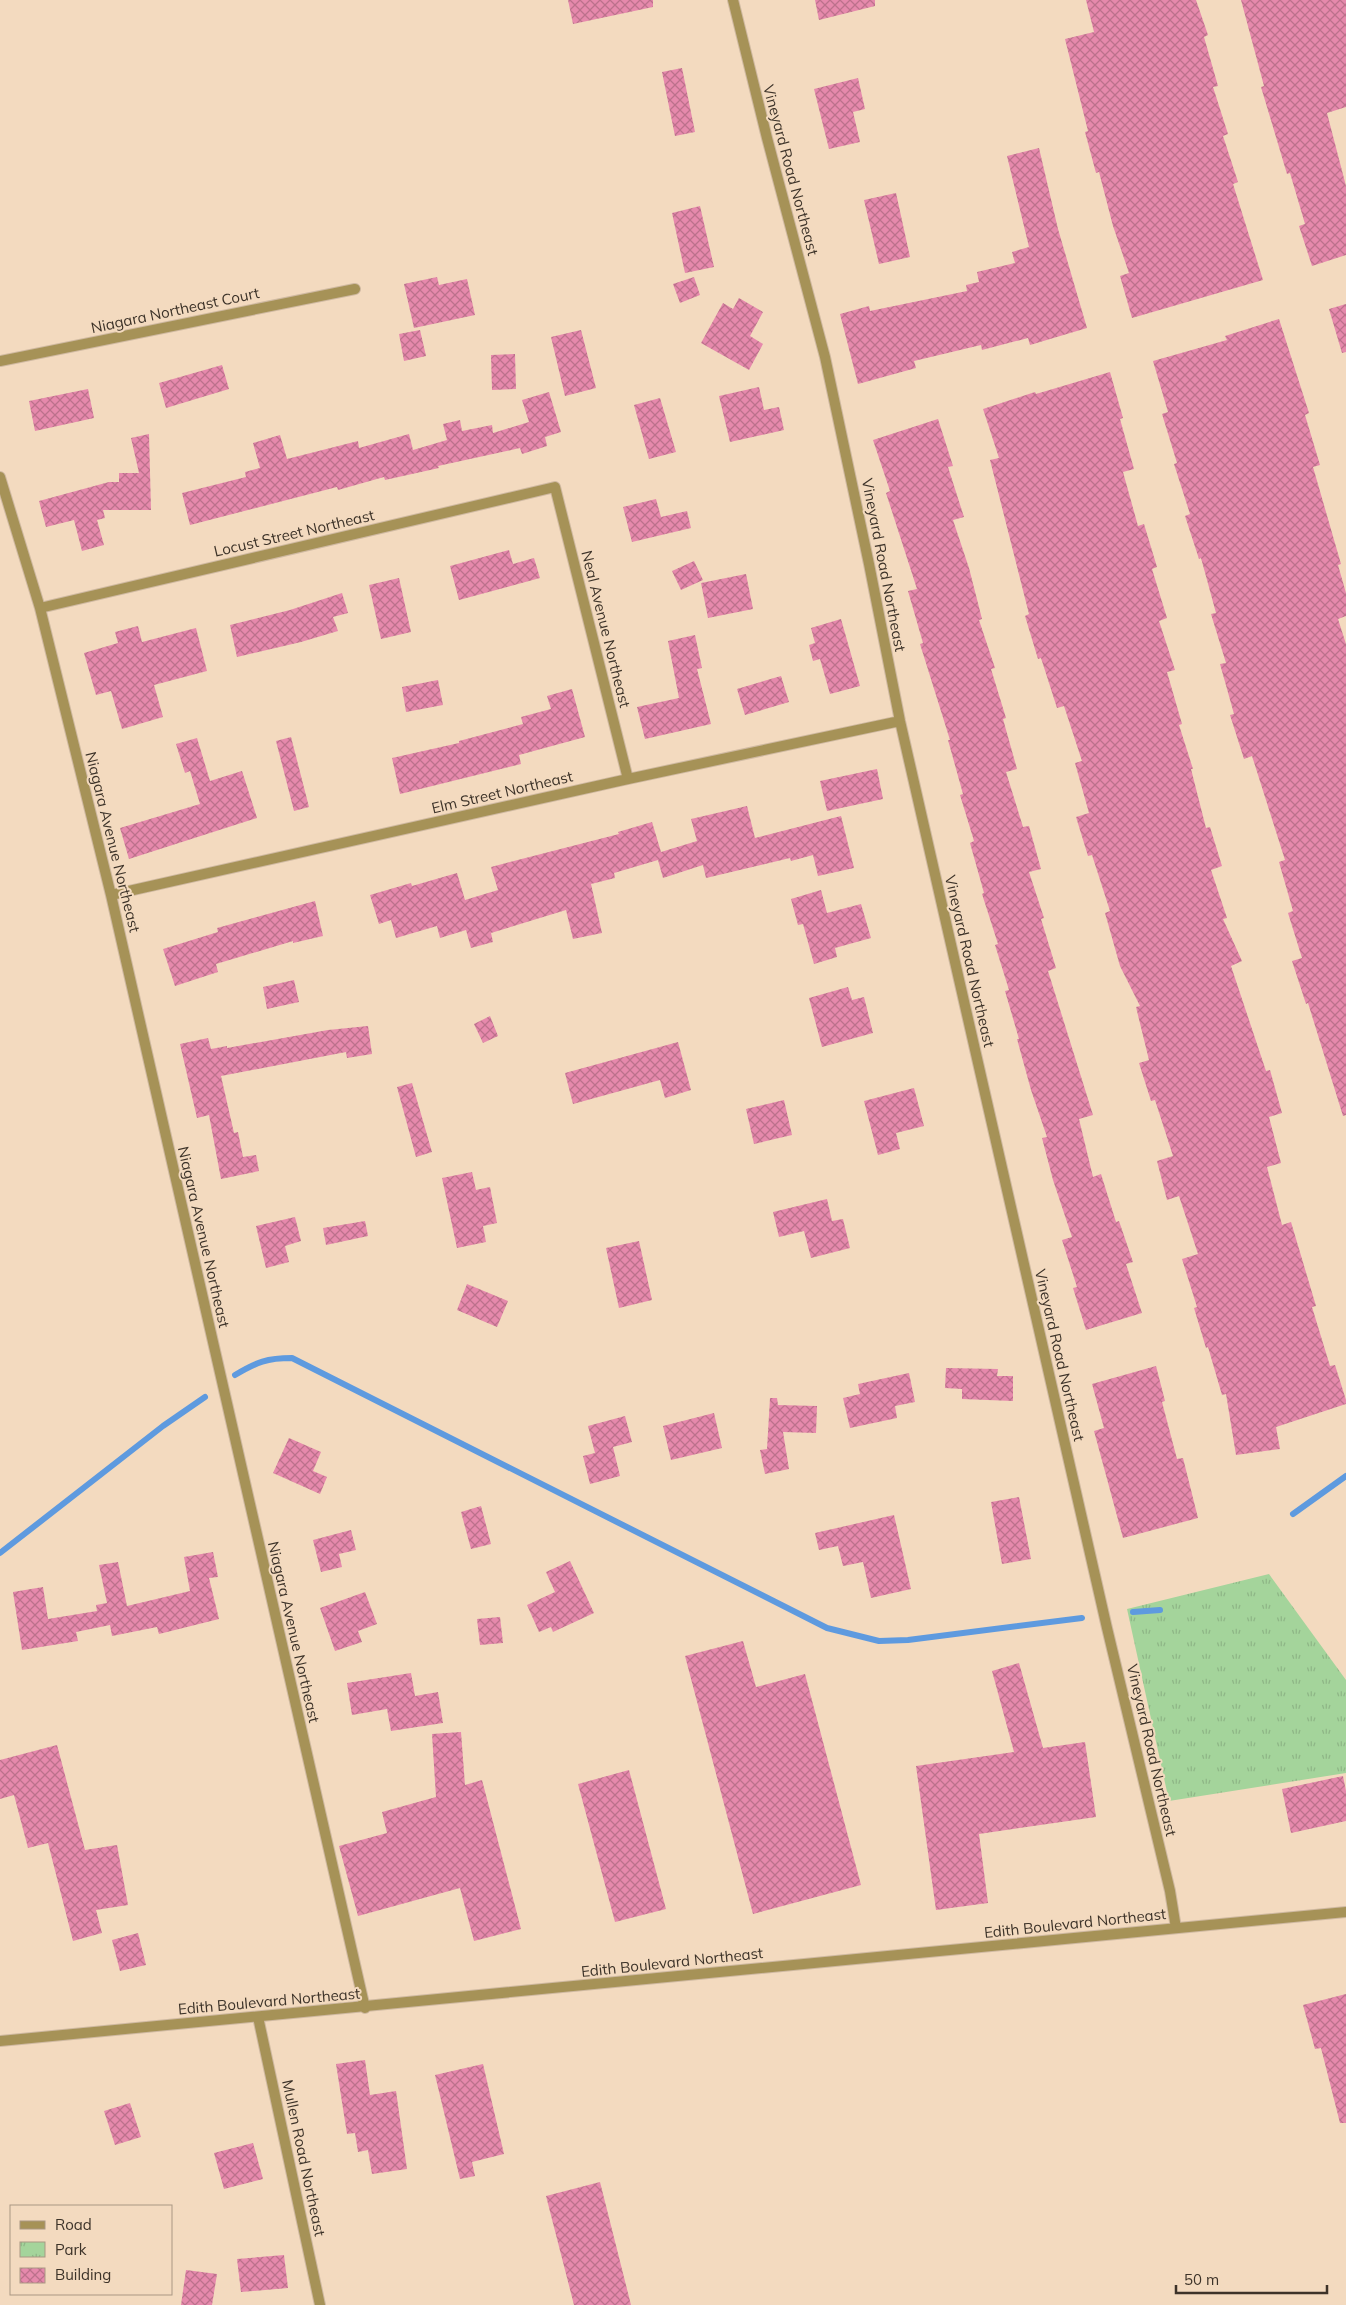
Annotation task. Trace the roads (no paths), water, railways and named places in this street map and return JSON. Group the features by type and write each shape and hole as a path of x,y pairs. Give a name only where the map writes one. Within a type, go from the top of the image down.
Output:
{"street":[{"name":"Vineyard Road Northeast","path":"733,0 767,138 825,357 900,721 1107,1628 1170,1891 1176,1928"},
{"name":"Niagara Northeast Court","path":"0,361 355,289"},
{"name":"Niagara Avenue Northeast","path":"0,477 40,608 111,895 365,2008"},
{"name":"Locust Street Northeast","path":"40,608 555,487"},
{"name":"Neal Avenue Northeast","path":"555,487 628,779"},
{"name":"Elm Street Northeast","path":"111,895 628,779 900,721"},
{"name":"Edith Boulevard Northeast","path":"0,2041 365,2008 1346,1912"},
{"name":"Mullen Road Northeast","path":"258,2017 320,2305"}],"waterway":[{"path":"235,1375 262,1362 292,1358 827,1628 879,1641 908,1640 1082,1618"},
{"path":"0,1553 163,1426 205,1397"},
{"path":"1293,1514 1346,1476"},
{"path":"1133,1612 1160,1610"}]}
